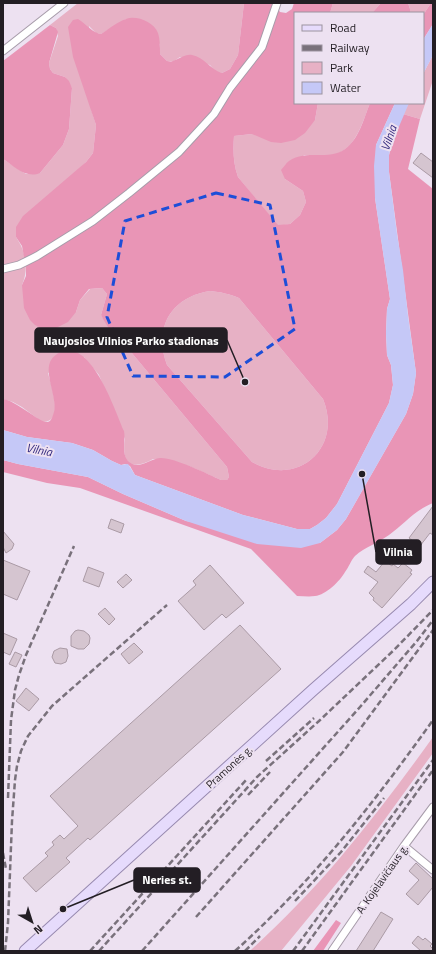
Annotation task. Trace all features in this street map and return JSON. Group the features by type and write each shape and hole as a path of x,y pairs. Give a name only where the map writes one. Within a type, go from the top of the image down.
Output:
{"main road":[{"name":"Pramonės g.","path":"25,951 313,690 411,604 433,582"}],"street":[{"path":"3,51 64,3"},
{"path":"3,269 19,265 37,256 93,221 179,152 214,114 230,88 262,47 277,3"},
{"name":"A. Kojelavičiaus g.","path":"332,951 404,846 433,807"},
{"path":"404,846 433,870"}],"highlighted area":[{"path":"216,193 270,205 295,329 225,377 133,376 107,317 125,221"}],"green space":[{"path":"78,3 244,3 238,55 230,69 222,73 216,72 210,65 180,57 174,61 167,61 160,54 160,44 126,19 101,34 96,33 89,26 91,109 96,125 93,153 16,237 22,248 26,266 22,285 76,312 80,300 90,289 102,288 107,294 101,315 121,343 131,352 227,467 229,477 227,480 221,480 189,466 153,459 146,463 134,465 130,463 125,454 125,439 99,375 84,357 48,373 55,402 55,410 49,421 42,422 22,407 3,399 3,159 26,174 40,173 63,145 69,129 72,88 65,77 53,73 50,69 49,63 58,36 56,28 50,25"},
{"path":"333,3 381,3 373,12 330,12"},
{"path":"408,3 431,3 424,14 424,12 410,12"},
{"path":"433,55 433,80 420,119 403,114 408,104 424,104 424,72"},
{"path":"318,104 370,104 358,133 349,146 343,151 333,155 304,155 285,179 303,191 306,202 300,215 290,224 278,226 238,177 235,167 234,136 252,134 315,120"},
{"path":"210,291 225,293 239,298 323,399 328,417 327,433 321,447 312,459 300,466 285,470 269,469 252,462 167,365 163,351 162,339 164,327 169,316 176,307 185,300 196,294"},
{"path":"433,737 433,753 351,866 281,951 250,951 296,906 339,859 387,799"}],"shaded area":[{"path":"244,3 275,3 280,12 286,13 292,9 294,3 333,3 330,12 294,12 294,104 318,104 315,120 305,133 295,140 281,143 271,142 252,134 234,136 235,167 238,177 278,225 290,224 300,215 306,202 303,191 285,179 281,170 287,163 303,156 332,154 345,149 354,140 370,104 395,104 376,145 375,198 390,299 387,309 386,333 387,355 391,365 393,385 389,403 337,504 326,518 310,529 297,529 243,515 135,475 130,466 125,464 121,465 93,450 72,443 27,437 3,430 3,399 15,404 40,420 48,422 51,420 55,407 50,380 49,364 53,357 61,352 72,351 83,356 101,379 124,431 124,451 128,461 132,464 140,465 156,459 166,458 190,466 221,480 227,480 229,477 227,467 131,352 110,330 101,315 107,294 102,288 89,289 80,300 76,312 68,322 56,328 43,329 35,325 30,320 24,308 22,285 26,276 26,267 22,246 16,237 16,227 23,216 86,162 93,153 96,125 73,57 68,27 73,20 78,19 92,30 101,34 126,19 135,18 144,20 156,29 159,38 160,54 167,61 192,55 200,58 214,69 222,73 230,69 238,55","holes":["210,291 225,293 239,298 323,399 328,417 327,433 321,447 312,459 300,466 285,470 269,469 252,462 167,365 163,351 162,339 164,327 169,316 176,307 196,294"]},
{"path":"381,3 408,3 410,9 410,12 373,12"},
{"path":"431,3 433,3 433,24 424,38 424,14"},
{"path":"50,25 56,28 58,32 49,63 50,69 53,73 65,77 69,81 72,88 69,129 63,145 40,173 30,174 20,171 3,159 3,61"},
{"path":"403,114 420,119 408,169 433,189 433,503 415,514 389,535 355,556 340,579 324,593 315,596 297,596 251,549 80,488 47,483 3,472 3,460 88,477 186,521 320,543 337,530 346,519 406,414 413,394 416,373 389,172 389,155"},
{"path":"336,920 341,923 323,951 313,951"}],"water":[{"path":"433,24 433,55 424,72 424,38"},
{"path":"395,104 409,104 392,143 389,155 389,172 416,373 413,394 406,414 346,519 337,530 320,543 301,548 257,544 186,521 88,477 3,460 3,430 27,437 72,443 93,450 121,465 128,464 135,475 243,515 297,529 310,529 326,518 337,504 389,403 393,385 391,365 387,355 386,333 387,309 390,299 375,198 374,166 376,145"}],"building":[{"path":"421,153 433,162 433,178 413,163"},
{"path":"433,506 433,535 430,533 420,546 409,538"},
{"path":"111,519 124,524 121,533 108,528"},
{"path":"3,531 14,544 12,549 6,553 3,547"},
{"path":"3,560 30,571 17,600 3,594"},
{"path":"385,561 398,568 403,563 412,570 410,573 412,574 382,608 373,600 374,598 369,593 378,582 364,572 368,566 376,572"},
{"path":"210,565 244,603 226,618 222,614 204,630 178,601 196,585 193,581"},
{"path":"88,567 104,573 99,587 83,581"},
{"path":"126,574 132,580 123,588 117,582"},
{"path":"105,608 115,619 109,625 98,614"},
{"path":"240,625 281,669 90,840 88,838 66,858 70,862 36,892 23,878 48,856 45,853 54,845 52,842 60,835 64,839 78,826 50,796"},
{"path":"78,630 84,631 90,638 89,644 84,649 78,649 71,646 71,636"},
{"path":"3,633 17,639 10,655 3,652"},
{"path":"134,643 143,652 129,664 121,654"},
{"path":"60,648 67,649 68,656 66,662 61,664 55,663 52,657 54,651"},
{"path":"15,652 22,655 16,667 9,664"},
{"path":"26,688 39,699 29,711 16,701"},
{"path":"416,863 433,879 433,887 418,905 406,894 419,880 409,871"},
{"path":"381,912 393,919 373,951 356,951"},
{"path":"418,936 423,940 425,938 432,944 430,946 433,951 421,951 412,943"}],"railway":[{"path":"8,798 11,720 15,690 26,655 74,546"},
{"path":"5,951 8,923 15,780 21,751 28,736 52,706 167,605"},
{"path":"99,951 257,777 394,650 433,610"},
{"path":"142,951 360,707 417,641 433,620"},
{"path":"196,917 343,752 433,630"},
{"path":"266,761 314,718"},
{"path":"235,951 290,898 340,841 388,782 433,720"},
{"path":"293,951 433,760"},
{"path":"302,951 433,770"},
{"path":"248,795 270,772"},
{"path":"90,951 247,779"},
{"path":"295,901 341,852 384,798"},
{"path":"3,853 6,869"},
{"path":"245,951 260,936"}],"place":[{"name":"Naujosios Vilnios Parko stadionas","path":"245,382"},
{"name":"Vilnia","path":"362,474"},
{"name":"Neries st.","path":"63,909"}]}
